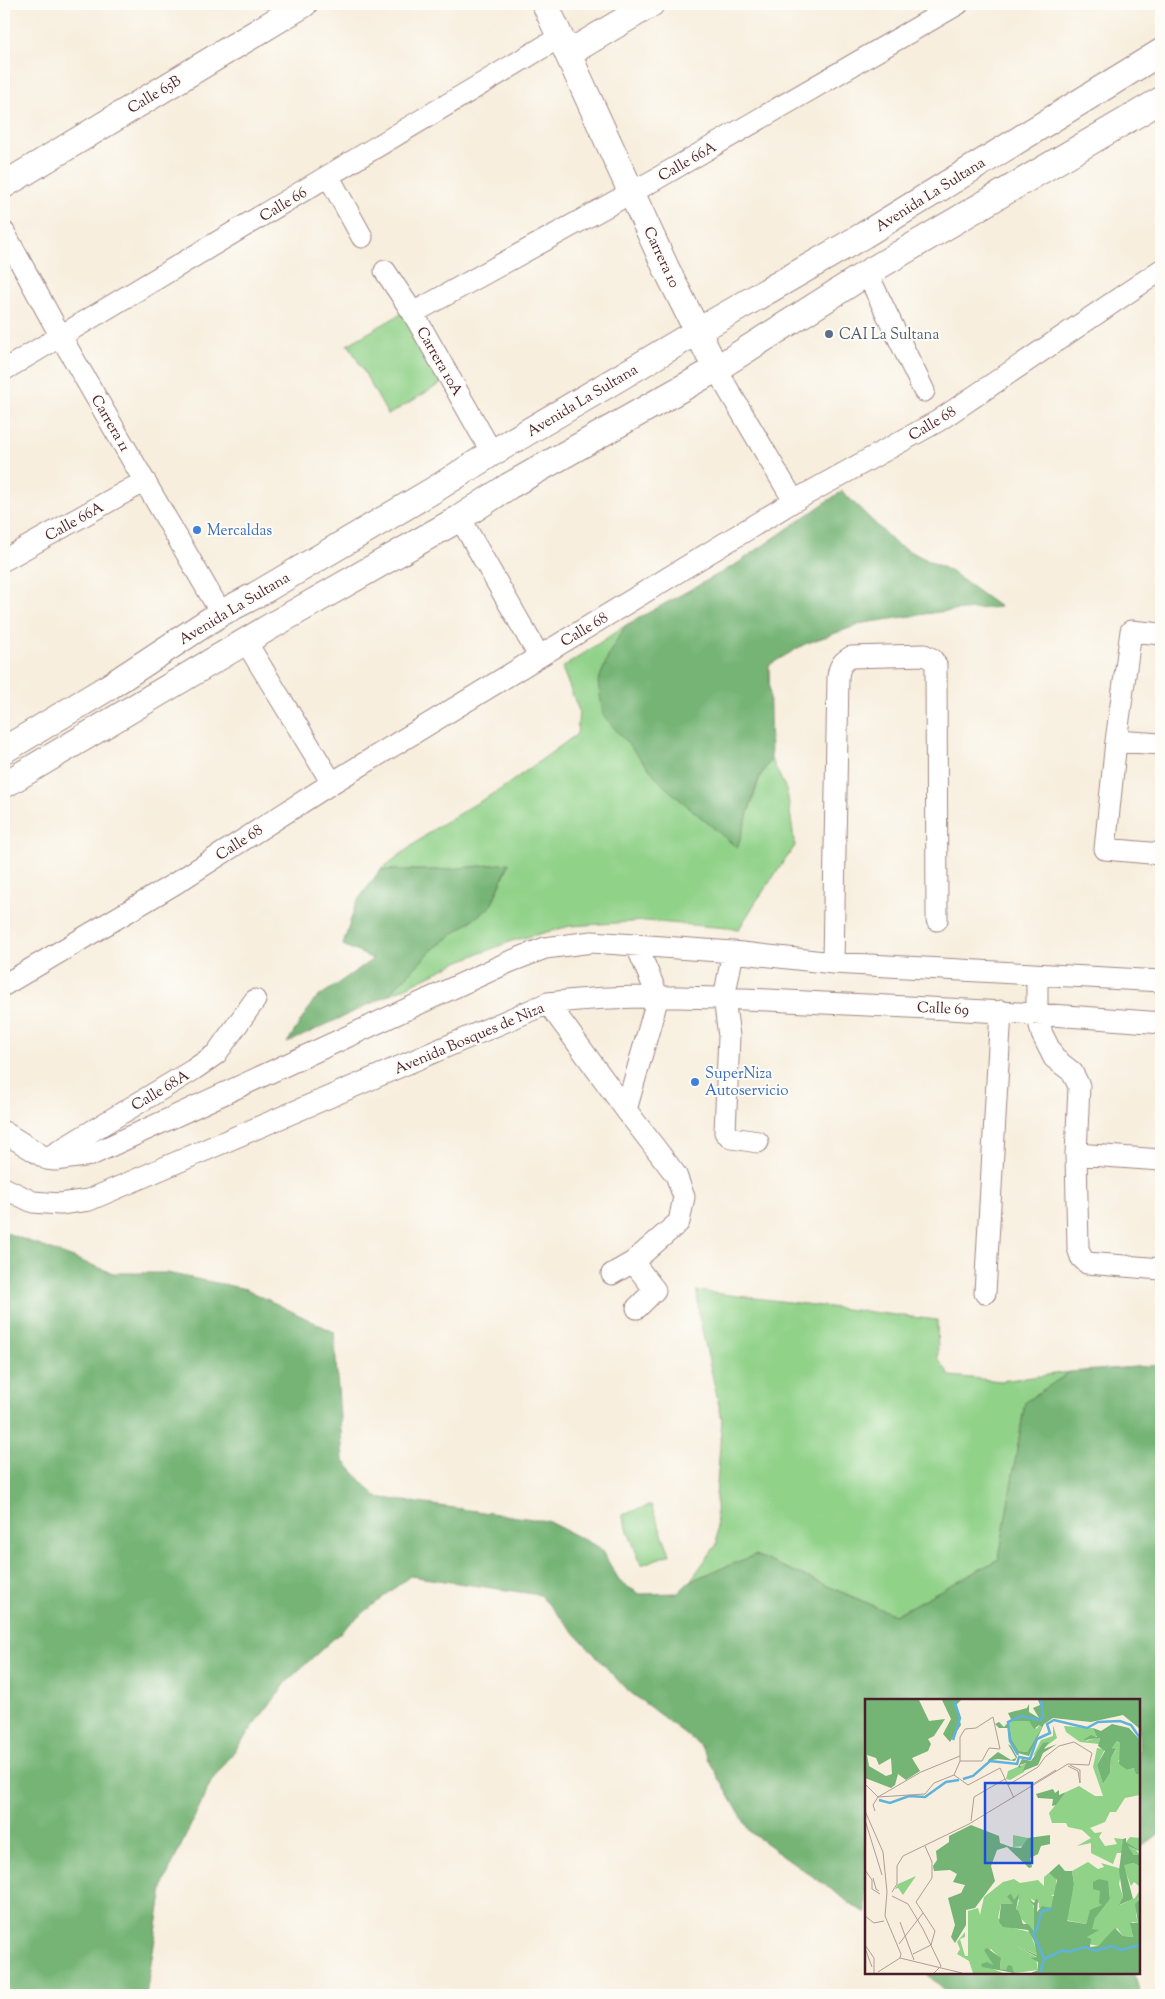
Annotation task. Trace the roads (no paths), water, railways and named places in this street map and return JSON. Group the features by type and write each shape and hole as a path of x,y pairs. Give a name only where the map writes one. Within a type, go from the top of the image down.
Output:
{"street":[{"name":"Calle 65B","path":"4,185 304,4"},
{"name":"Carrera 10","path":"544,4 716,368 794,501"},
{"name":"Calle 66","path":"4,370 329,177 564,45 650,4"},
{"name":"Calle 66A","path":"413,314 632,192 958,4"},
{"name":"Avenida La Sultana","path":"4,750 107,688 221,613 256,595 413,503 492,453 864,235 1161,52"},
{"path":"4,785 273,625 460,518 509,486 716,368 867,273 1161,100"},
{"path":"329,177 362,237"},
{"name":"Carrera 11","path":"4,232 61,337 221,613"},
{"name":"Calle 68","path":"4,985 176,883 332,783 794,501 938,421 1161,270"},
{"name":"Carrera 10A","path":"386,271 413,314 492,453"},
{"path":"867,273 924,391"},
{"name":"Calle 66A","path":"4,560 145,481"},
{"path":"460,518 539,656"},
{"path":"1161,634 1130,631 1105,849 1161,854"},
{"path":"246,642 332,783"},
{"path":"833,963 838,677 839,670 844,661 851,657 924,655 932,659 936,665 936,920"},
{"path":"1116,741 1161,744"},
{"path":"4,1132 47,1159 55,1160 91,1155 509,962 545,948 592,942 636,944 833,963 1161,982"},
{"path":"626,1110 658,997 636,944"},
{"path":"733,952 724,998 729,1036 725,1132 732,1138 758,1142"},
{"path":"1037,975 1037,1013 1042,1034 1054,1058 1072,1072 1079,1086 1076,1154 1078,1248 1081,1257 1087,1263 1161,1269"},
{"name":"Avenida Bosques de Niza","path":"4,1188 33,1202 60,1204 89,1200 548,1003 587,998 724,998"},
{"name":"Calle 69","path":"724,998 1037,1013 1161,1023"},
{"name":"Calle 68A","path":"47,1159 216,1054 255,1000"},
{"path":"548,1003 676,1175 684,1197 679,1222 633,1262 612,1274"},
{"path":"985,1293 1001,1011"},
{"path":"1076,1154 1161,1160"},
{"path":"633,1262 655,1290 637,1308"}],"place":[{"name":"CAI La Sultana","path":"829,334"},
{"name":"Mercaldas","path":"197,530"},
{"name":"SuperNiza Autoservicio","path":"695,1082"}]}
